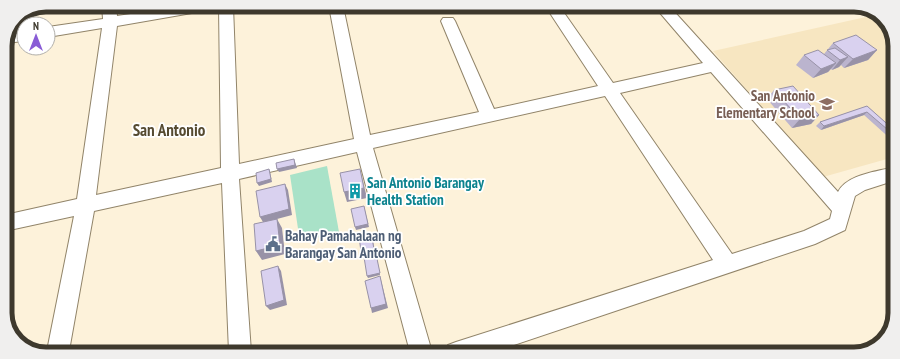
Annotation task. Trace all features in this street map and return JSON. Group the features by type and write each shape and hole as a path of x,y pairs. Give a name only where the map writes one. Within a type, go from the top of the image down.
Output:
{"street":[{"path":"56,30 109,13 123,12"},
{"path":"226,12 230,172 240,347"},
{"path":"337,12 363,143 420,347"},
{"path":"556,12 728,265"},
{"path":"666,12 842,209"},
{"path":"59,347 86,203 109,13"},
{"path":"448,21 489,115"},
{"path":"12,221 86,203 715,66"},
{"path":"472,347 808,238 838,224 847,192 859,184 888,176"}],"shaded area":[{"name":"San Antonio Elementary School","path":"869,16 873,18 885,31 888,43 888,159 823,177 713,51"}],"green space":[{"path":"327,166 339,232 300,242 290,175"}],"building":[{"path":"856,35 877,50 853,59 833,43"},
{"path":"835,48 848,57 840,60 827,50"},
{"path":"818,50 836,63 821,69 804,55"},
{"path":"793,86 819,115 800,119 774,90"},
{"path":"867,106 888,125 888,130 867,112 824,126 820,122"},
{"path":"294,159 295,165 277,169 276,163"},
{"path":"269,169 271,179 257,183 256,173"},
{"path":"360,169 364,188 344,192 340,173"},
{"path":"285,184 289,209 260,217 256,191"},
{"path":"364,206 368,224 355,227 351,209"},
{"path":"277,219 280,245 256,251 254,224"},
{"path":"371,233 374,249 361,252 359,236"},
{"path":"376,254 380,273 367,276 364,257"},
{"path":"278,266 284,300 266,306 261,271"},
{"path":"380,276 386,304 371,308 365,281"}],"place":[{"name":"San Antonio Elementary School","path":"827,104"},
{"name":"San Antonio Barangay Health Station","path":"355,191"},
{"name":"Bahay Pamahalaan ng Barangay San Antonio","path":"273,244"}],"district":[{"name":"San Antonio","path":"169,130"}]}
